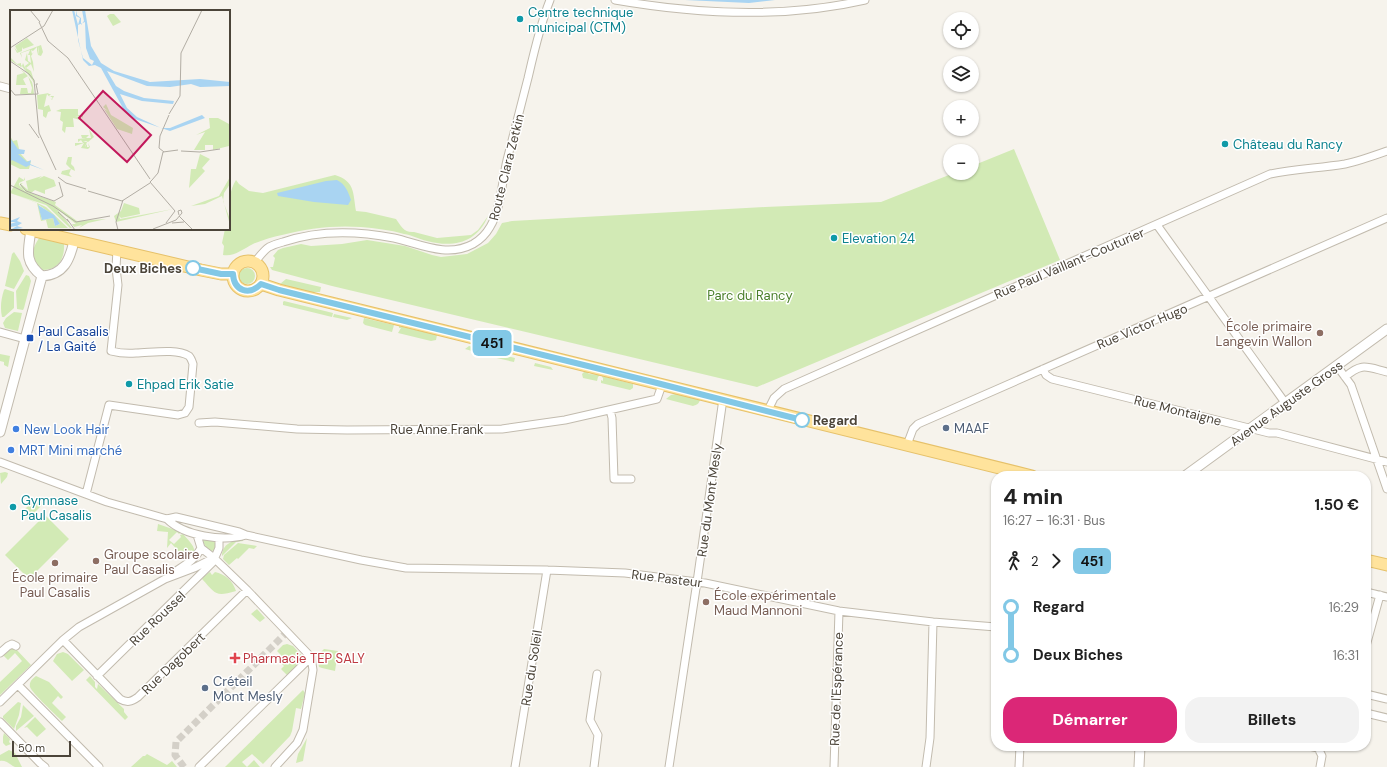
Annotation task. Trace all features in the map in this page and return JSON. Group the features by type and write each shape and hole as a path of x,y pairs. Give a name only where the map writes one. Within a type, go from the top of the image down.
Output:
{"main road":[{"path":"0,223 10,225"},
{"path":"29,230 201,270 221,274 233,274"},
{"path":"248,260 255,262 262,269 263,277 261,284 253,290 245,291 235,284 233,274 234,269 238,264 248,260"},
{"path":"261,284 279,290 1012,471"},
{"path":"1371,561 1387,565"}],"street":[{"name":"Route Clara Zetkin","path":"255,262 269,247 291,239 329,234 362,234 393,238 435,249 448,250 468,247 481,238 490,227 496,214 507,162 534,53 550,0"},
{"path":"615,0 704,11 739,12 807,9 844,5 865,0"},
{"path":"0,86 10,89"},
{"name":"Rue Paul Vaillant-Couturier","path":"768,410 774,398 784,389 1270,174 1344,164 1387,151"},
{"name":"Rue Victor Hugo","path":"907,445 913,429 918,424 1387,218"},
{"path":"1157,225 1286,404"},
{"path":"29,230 28,254 30,262 34,270 42,276 57,273 65,266 71,255 74,241"},
{"path":"86,494 109,405 178,415 185,413 189,407 193,371 192,359 188,356 176,352 121,353 111,351 118,285 116,268 118,250"},
{"path":"0,432 42,276"},
{"name":"Avenue Auguste Gross","path":"1192,471 1286,404 1387,329"},
{"path":"0,332 25,339"},
{"path":"1337,366 1350,384 1387,489"},
{"path":"1345,377 1354,369 1362,366 1387,372"},
{"name":"Rue Montaigne","path":"1043,369 1046,375 1052,379 1269,433 1278,433 1387,462"},
{"name":"Rue Anne Frank","path":"200,423 215,422 297,429 347,430 502,429 565,420 658,399 662,385"},
{"name":"Rue du Mont Mesly","path":"668,767 697,582 723,399"},
{"path":"610,410 612,418 614,479 631,479"},
{"path":"0,462 86,494 167,519 173,524 197,535 219,538 237,538 246,535"},
{"name":"Rue Pasteur","path":"167,519 176,517 246,535 354,559 406,568 547,570 625,573 705,582 839,611 933,622 991,627"},
{"path":"0,702 74,630 165,579 194,568 214,558 219,548 219,538 209,525 203,528 197,535"},
{"path":"197,535 201,548 214,558 247,590 311,657 314,670 304,730 297,743 275,767"},
{"path":"165,579 182,565 190,561 198,554 201,548"},
{"name":"Rue Roussel","path":"97,676 213,562 214,558"},
{"name":"Rue du Soleil","path":"515,767 547,570"},
{"name":"Rue Dagobert","path":"63,640 120,699 125,702 132,701 138,697 247,590"},
{"path":"1371,593 1383,596 1371,631"},
{"name":"Rue de l'Espérance","path":"834,767 839,611"},
{"path":"926,767 930,738 933,622"},
{"path":"0,653 12,644 16,646"},
{"path":"199,767 311,657"},
{"path":"594,767 598,735 590,720 597,674"},
{"path":"18,685 99,767"},
{"path":"1371,695 1387,699"},
{"path":"1371,714 1387,718"},
{"path":"0,722 45,767"},
{"path":"1019,767 1020,751"},
{"path":"1139,767 1140,751"},
{"path":"1320,751 1322,756 1320,767"}],"green space":[{"name":"Parc du Rancy","path":"1014,149 1060,260 757,387 332,286 272,270 270,267 273,267 275,258 273,256 278,250 301,244 311,246 342,244 367,240 405,246 441,257 467,254 488,243 496,234 502,223 512,221 881,202 943,177 943,180 979,180 979,163"},
{"path":"335,175 350,184 356,211 396,219 403,228 408,231 437,238 471,235 478,230 488,216 483,225 471,238 455,243 437,243 393,231 351,226 301,231 264,240 235,254 223,255 224,246 222,243 225,230 230,230 231,191 236,180 249,191 263,193"},
{"path":"40,237 64,244 61,260 51,269 40,270 33,262 32,256 36,242"},
{"path":"14,252 24,271 14,289 5,286 12,254"},
{"path":"247,268 253,270 255,276 253,282 247,284 241,282 239,276 241,270"},
{"path":"26,275 29,276 31,281 24,308 23,310 17,309 16,291"},
{"path":"286,279 321,287 320,292 310,292 280,284"},
{"path":"5,289 14,292 14,308 2,317 1,304"},
{"path":"284,301 333,313 332,317 283,305"},
{"path":"14,312 22,313 18,331 5,328 3,323 6,318"},
{"path":"334,314 352,318 347,320 333,317"},
{"path":"364,318 394,325 392,332 365,325 363,323"},
{"path":"399,326 437,335 436,340 431,341 398,333 401,328 399,328"},
{"path":"469,346 484,349 485,352 482,354 480,351 478,353 473,352 473,350 465,349"},
{"path":"491,350 496,353 515,358 514,362 492,357"},
{"path":"0,354 10,356 8,367 4,365 4,362 0,361"},
{"path":"535,363 551,367 553,370 534,366"},
{"path":"584,372 600,375 597,381 583,378 582,374"},
{"path":"602,376 633,384 633,388 630,390 601,383 601,380 603,381"},
{"path":"676,394 700,400 693,406 666,399 671,395"},
{"path":"0,473 8,473 7,477 1,484"},
{"path":"38,496 44,503 28,519 22,512"},
{"path":"45,515 69,539 29,579 5,555"},
{"path":"158,524 181,532 179,534 177,532 169,540 174,544 181,537 180,535 183,534 194,547 193,554 183,557 183,553 180,553 171,543 167,548 168,532 157,531"},
{"path":"202,539 215,540 216,545 214,550 210,552 207,550"},
{"path":"243,539 243,541 236,542 222,556 224,548 229,543"},
{"path":"238,543 257,546 254,549 249,548 238,559 237,558 229,565 223,559 224,555"},
{"path":"210,572 212,575 215,572 225,576 231,581 236,591 220,594 213,591 202,579"},
{"path":"257,609 265,618 260,622 251,614"},
{"path":"287,644 293,646 304,658 288,676 281,669 284,666 275,657 279,657 281,659 283,657 277,651 283,645"},
{"path":"11,648 15,648 31,665 0,695 0,682 22,661 15,653 8,660 3,655"},
{"path":"324,649 338,651 335,671 319,667 317,656"},
{"path":"63,652 68,654 84,670 72,681 53,661 57,654"},
{"path":"36,676 49,682 63,697 61,699 58,696 52,703 66,717 62,721 39,699 30,687 31,681"},
{"path":"90,676 95,682 95,687 97,689 98,684 124,709 124,712 128,717 125,720 86,680"},
{"path":"303,690 305,693 301,709 296,708 290,736 263,764 252,754 242,762 247,767 225,767"},
{"path":"18,702 21,703 14,729 3,718 3,716"},
{"path":"23,705 34,716 16,731 16,726 21,717"},
{"path":"35,717 46,729 37,737 27,727 24,728"},
{"path":"4,733 10,739 9,742 11,744 6,746 3,743"},
{"path":"307,738 303,761 296,763 298,754"},
{"path":"9,750 15,753 22,767 15,767 7,762 0,761 0,755"},
{"path":"147,754 167,765 172,761 177,767 131,767"},
{"path":"254,760 260,767 247,767"}],"water":[{"path":"685,0 775,0 749,3"},
{"path":"337,180 346,188 349,194 351,200 348,205 314,202 278,196 277,193 326,181"}],"tunnel":[{"path":"184,767 175,755 176,742 287,632"}],"bus line":[{"name":"451","path":"193,268 221,274 233,274 235,284 245,291 253,290 261,284 279,290 768,410 802,420"}],"place":[{"name":"Centre technique municipal (CTM)","path":"520,19"},
{"name":"Château du Rancy","path":"1225,144"},
{"name":"Elevation 24","path":"834,238"},
{"name":"Deux Biches","path":"193,268"},
{"name":"École primaire Langevin Wallon","path":"1320,333"},
{"name":"Paul Casalis / La Gaité","path":"30,338"},
{"name":"Ehpad Erik Satie","path":"129,384"},
{"name":"Regard","path":"802,420"},
{"name":"MAAF","path":"946,428"},
{"name":"New Look Hair","path":"16,429"},
{"name":"MRT Mini marché","path":"11,450"},
{"name":"Gymnase Paul Casalis","path":"13,507"},
{"name":"Groupe scolaire Paul Casalis","path":"96,561"},
{"name":"École primaire Paul Casalis","path":"55,563"},
{"name":"École expérimentale Maud Mannoni","path":"706,602"},
{"name":"Pharmacie TEP SALY","path":"235,658"},
{"name":"Créteil Mont Mesly","path":"205,688"}]}
